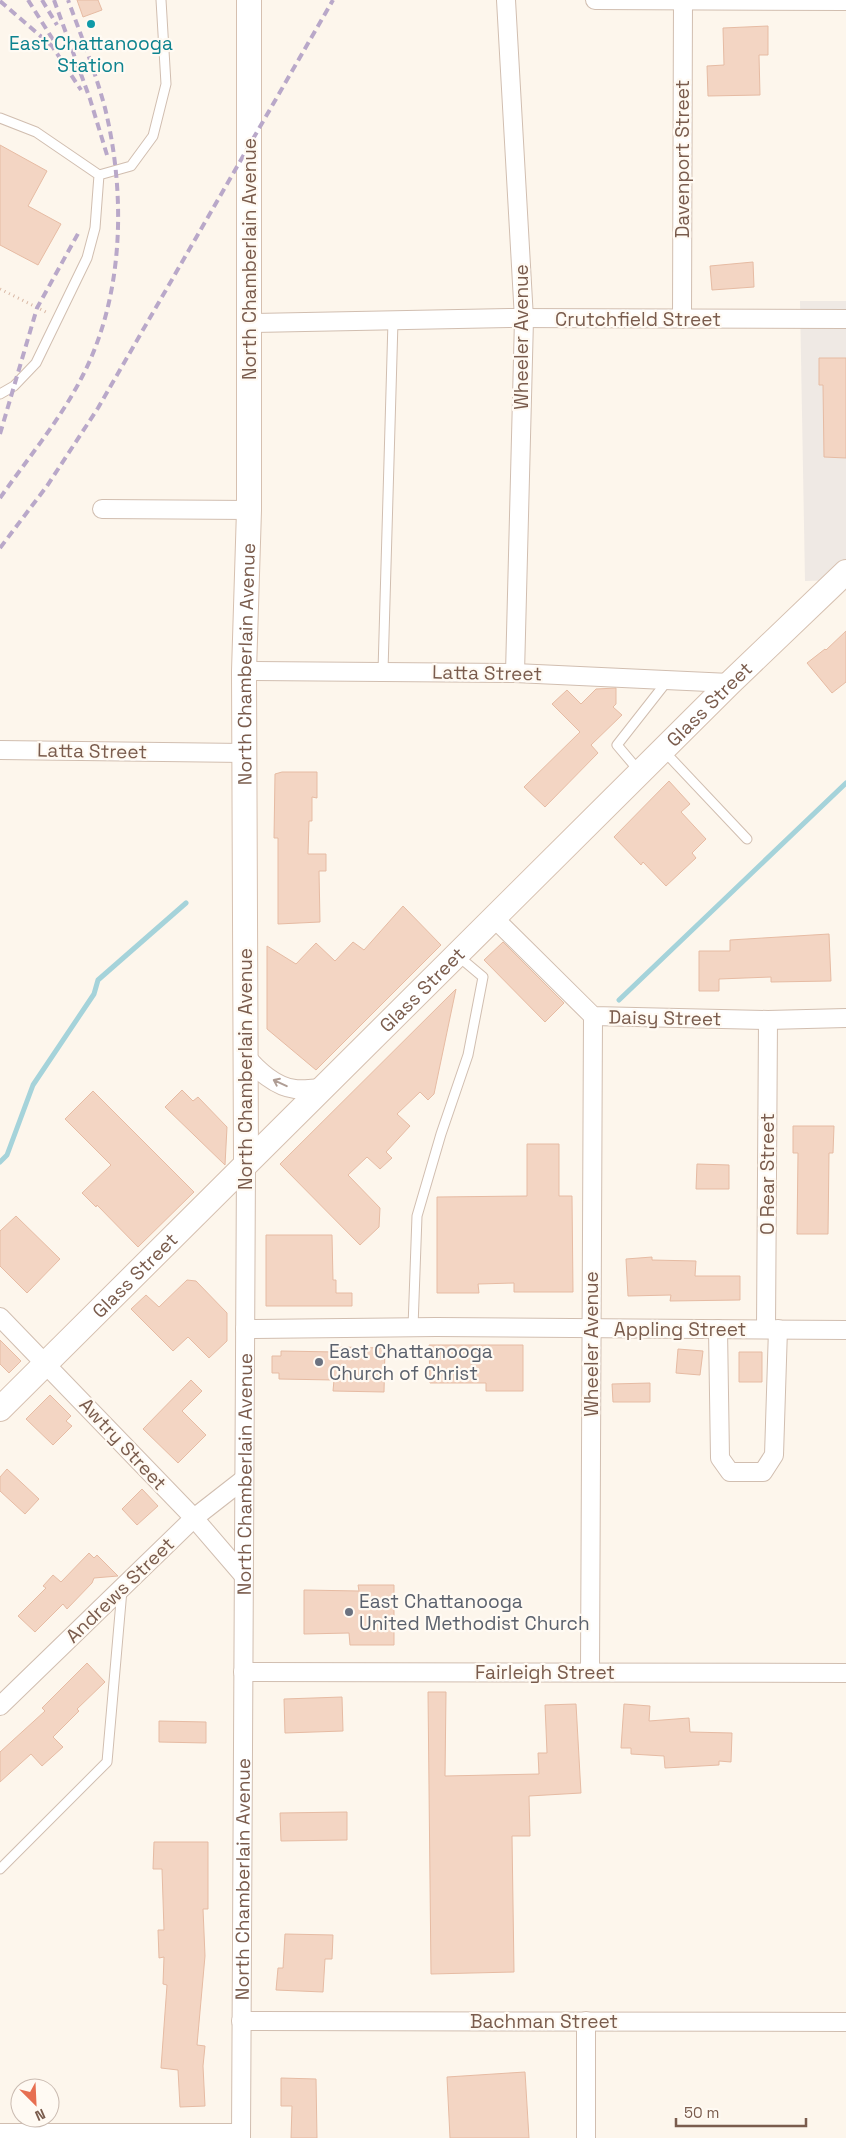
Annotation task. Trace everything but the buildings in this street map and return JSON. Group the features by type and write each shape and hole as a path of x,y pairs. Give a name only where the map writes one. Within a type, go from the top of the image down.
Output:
{"main road":[{"name":"North Chamberlain Avenue","path":"246,1164 244,671 249,510 249,0"},
{"name":"Glass Street","path":"0,1409 458,956 730,683 846,572"}],"street":[{"name":"Wheeler Avenue","path":"506,0 524,319 515,673"},
{"path":"595,0 846,1"},
{"name":"Davenport Street","path":"682,319 683,1"},
{"name":"Crutchfield Street","path":"250,323 524,319 846,319"},
{"path":"102,509 249,510"},
{"name":"Latta Street","path":"244,671 515,673 730,683"},
{"name":"Latta Street","path":"0,750 244,753"},
{"name":"Daisy Street","path":"495,919 593,1016 768,1020 846,1018"},
{"name":"Wheeler Avenue","path":"590,1672 593,1016"},
{"name":"O Rear Street","path":"718,1329 720,1458 730,1472 763,1472 774,1455 768,1020"},
{"path":"246,1056 256,1069 293,1089 323,1088"},
{"name":"North Chamberlain Avenue","path":"241,2136 246,1164"},
{"name":"Awtry Street","path":"0,1316 194,1518 243,1574"},
{"name":"Appling Street","path":"245,1328 413,1327 846,1330"},
{"name":"Andrews Street","path":"0,1706 194,1518 244,1479"},
{"name":"Fairleigh Street","path":"243,1672 846,1673"},
{"name":"Bachman Street","path":"241,2021 846,2022"},
{"path":"586,2022 586,2138"},
{"path":"0,2133 241,2136"}],"lane":[{"path":"99,175 131,166 153,136 166,84 161,0"},
{"path":"0,118 36,132 99,175"},
{"path":"0,394 18,382 36,363 87,258 94,228 99,175"},
{"path":"383,672 393,321"},
{"path":"640,774 617,745 669,680"},
{"path":"664,750 746,838"},
{"path":"413,1327 417,1216 441,1134 468,1055 483,977 458,956"},
{"path":"0,1869 107,1762 122,1588"}],"path":[{"path":"0,289 32,306"}],"shaded area":[{"path":"800,301 846,301 846,580 805,581"}],"waterway":[{"path":"619,1000 846,783"},
{"path":"0,1162 7,1155 33,1085 94,994 98,980 186,903"}],"railway":[{"path":"28,0 57,46"},
{"path":"42,0 57,25"},
{"path":"54,0 90,99 107,155"},
{"path":"0,498 54,423 83,375 97,344 107,312 114,278 118,209 112,141 97,80 68,0"},
{"path":"0,548 47,486 98,408 333,0"},
{"path":"0,1 52,46 81,90"},
{"path":"0,434 37,308 80,230"}],"place":[{"name":"East Chattanooga Station","path":"91,24"},
{"name":"East Chattanooga Church of Christ","path":"319,1362"},
{"name":"East Chattanooga United Methodist Church","path":"349,1612"}]}
